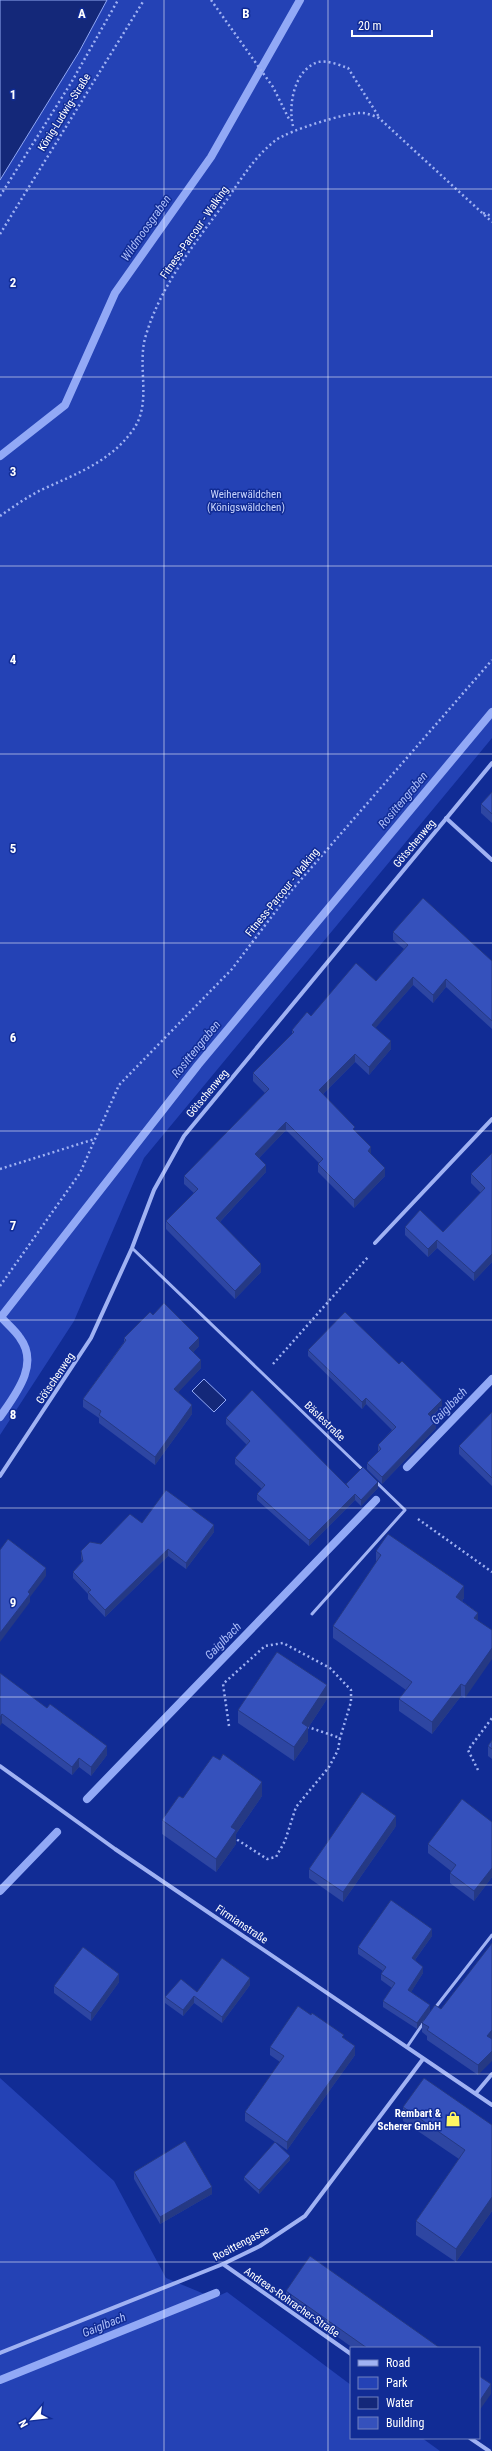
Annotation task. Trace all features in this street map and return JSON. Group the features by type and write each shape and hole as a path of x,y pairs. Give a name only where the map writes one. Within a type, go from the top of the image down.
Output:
{"street":[{"name":"Götschenweg","path":"0,1476 92,1338 132,1248 154,1190 184,1136 492,763"},
{"path":"446,818 492,860"},
{"path":"375,1243 492,1119"},
{"name":"Firmianstraße","path":"0,1766 115,1850 492,2105"},
{"name":"Rosittengasse","path":"0,2353 223,2264 260,2246 305,2216 423,2059"},
{"path":"476,2093 492,2074"},
{"name":"Andreas-Rohracher-Straße","path":"223,2264 350,2353"},
{"path":"471,2439 489,2451"}],"lane":[{"name":"Bäslestraße","path":"132,1248 365,1472"},
{"path":"312,1614 405,1510 371,1477"},
{"path":"432,2012 492,1935"},
{"path":"407,2047 427,2018"}],"path":[{"path":"0,196 71,83 118,0"},
{"name":"König-Ludwig-Straße","path":"0,234 144,0"},
{"path":"211,0 250,53 273,88 296,132"},
{"path":"293,126 290,113 292,93 309,66 319,62 329,62 348,68 379,118"},
{"name":"Fitness-Parcour - Walking","path":"0,516 40,491 104,460 133,429 143,411 142,360 145,338 152,316 168,282 257,157 277,139 347,114 363,112 379,118 492,222"},
{"name":"Fitness-Parcour - Walking","path":"481,212 492,216"},
{"name":"Fitness-Parcour - Walking","path":"0,1286 80,1173 119,1085 232,969 291,891 492,660"},
{"path":"0,1169 95,1139"},
{"path":"264,1375 373,1252 375,1243"},
{"path":"405,1510 492,1572"},
{"path":"228,1726 223,1684 265,1646 283,1643 330,1668 351,1690 351,1702 340,1738 338,1750 329,1767 296,1807 285,1841 276,1857 267,1859 229,1835"},
{"path":"478,1770 468,1750 492,1718"},
{"path":"308,1728 340,1738"}],"green space":[{"name":"Weiherwäldchen (Königswäldchen)","path":"107,0 492,0 492,738 144,1158 74,1321 0,1435 0,180 79,52"},
{"path":"0,2078 114,2181 166,2278 214,2298 227,2292 350,2384 350,2439 423,2439 440,2451 0,2451"}],"water":[{"path":"0,0 107,0 79,52 0,180"},
{"path":"204,1379 226,1400 214,1412 192,1391"}],"building":[{"path":"492,792 492,814 481,804"},
{"path":"423,898 492,961 492,1021 446,979 433,995 413,977 372,1025 391,1041 369,1067 355,1054 319,1090 355,1127 353,1129 371,1147 368,1151 385,1168 354,1200 318,1164 323,1159 286,1122 255,1154 266,1165 216,1218 261,1264 235,1291 166,1221 198,1189 184,1176 269,1089 253,1073 294,1032 292,1030 307,1012 311,1016 356,963 376,981 408,945 393,932"},
{"path":"492,1153 492,1254 474,1273 437,1240 428,1249 405,1227 420,1210 443,1232 485,1188 471,1174"},
{"path":"164,1303 199,1338 189,1348 201,1360 174,1389 192,1405 155,1457 99,1415 101,1411 83,1399 126,1340 124,1338 150,1312 153,1315"},
{"path":"345,1312 399,1364 402,1361 442,1400 428,1414 436,1421 382,1477 367,1463 381,1449 378,1445 396,1427 366,1398 362,1402 308,1350"},
{"path":"252,1390 349,1488 346,1484 363,1467 378,1482 361,1500 355,1494 309,1540 257,1494 265,1485 235,1458 250,1441 226,1418"},
{"path":"492,1412 492,1478 459,1446"},
{"path":"166,1490 214,1525 186,1563 168,1549 105,1610 88,1592 91,1590 73,1572 83,1561 81,1551 90,1542 101,1544 130,1514 142,1523"},
{"path":"388,1534 464,1586 456,1597 478,1613 474,1618 492,1630 492,1648 465,1686 461,1684 432,1722 399,1699 412,1682 333,1626 381,1555 376,1551"},
{"path":"8,1539 46,1568 28,1592 30,1594 0,1633 0,1550"},
{"path":"277,1652 327,1685 302,1723 308,1727 294,1747 238,1710"},
{"path":"0,1673 47,1708 50,1704 107,1746 91,1767 79,1758 72,1767 2,1714 0,1717"},
{"path":"492,1740 492,1749 488,1746"},
{"path":"223,1754 262,1782 231,1827 236,1830 216,1859 162,1820 179,1796 183,1798 213,1756 220,1760"},
{"path":"362,1792 396,1816 343,1892 309,1869"},
{"path":"462,1799 492,1822 492,1868 474,1891 450,1873 456,1865 428,1844"},
{"path":"391,1900 432,1929 412,1958 423,1967 408,1990 430,2005 417,2023 383,2001 395,1983 381,1974 386,1967 358,1947"},
{"path":"492,1943 492,2030 487,2036 492,2039 492,2051 478,2065 427,2030 429,2027 422,2023 435,2005 441,2009"},
{"path":"83,1947 119,1974 91,2013 54,1986"},
{"path":"222,1958 250,1978 222,2017 194,1996 183,2010 165,1997 181,1979 197,1992"},
{"path":"298,2006 311,2015 312,2013 344,2035 342,2037 355,2046 287,2142 245,2112 284,2056 270,2047"},
{"path":"424,2078 492,2125 492,2197 456,2249 416,2221 465,2150 403,2107"},
{"path":"185,2141 212,2187 160,2217 134,2172"},
{"path":"275,2142 290,2156 259,2190 244,2177"},
{"path":"310,2256 439,2347 366,2347 286,2291"},
{"path":"480,2377 491,2384 480,2400"}],"waterway":[{"name":"Wildmoosgraben","path":"0,456 65,405 115,293 211,157 300,0"},
{"name":"Rosittengraben","path":"0,1417 23,1379 27,1359 25,1348 20,1338 1,1317 198,1065 492,712"},
{"name":"Gaiglbach","path":"407,1467 492,1379"},
{"name":"Gaiglbach","path":"87,1799 376,1500"},
{"name":"Gaiglbach","path":"0,1891 57,1832"},
{"name":"Gaiglbach","path":"0,2380 216,2293"}],"place":[{"name":"Rembart & Scherer GmbH","path":"453,2119"}]}
